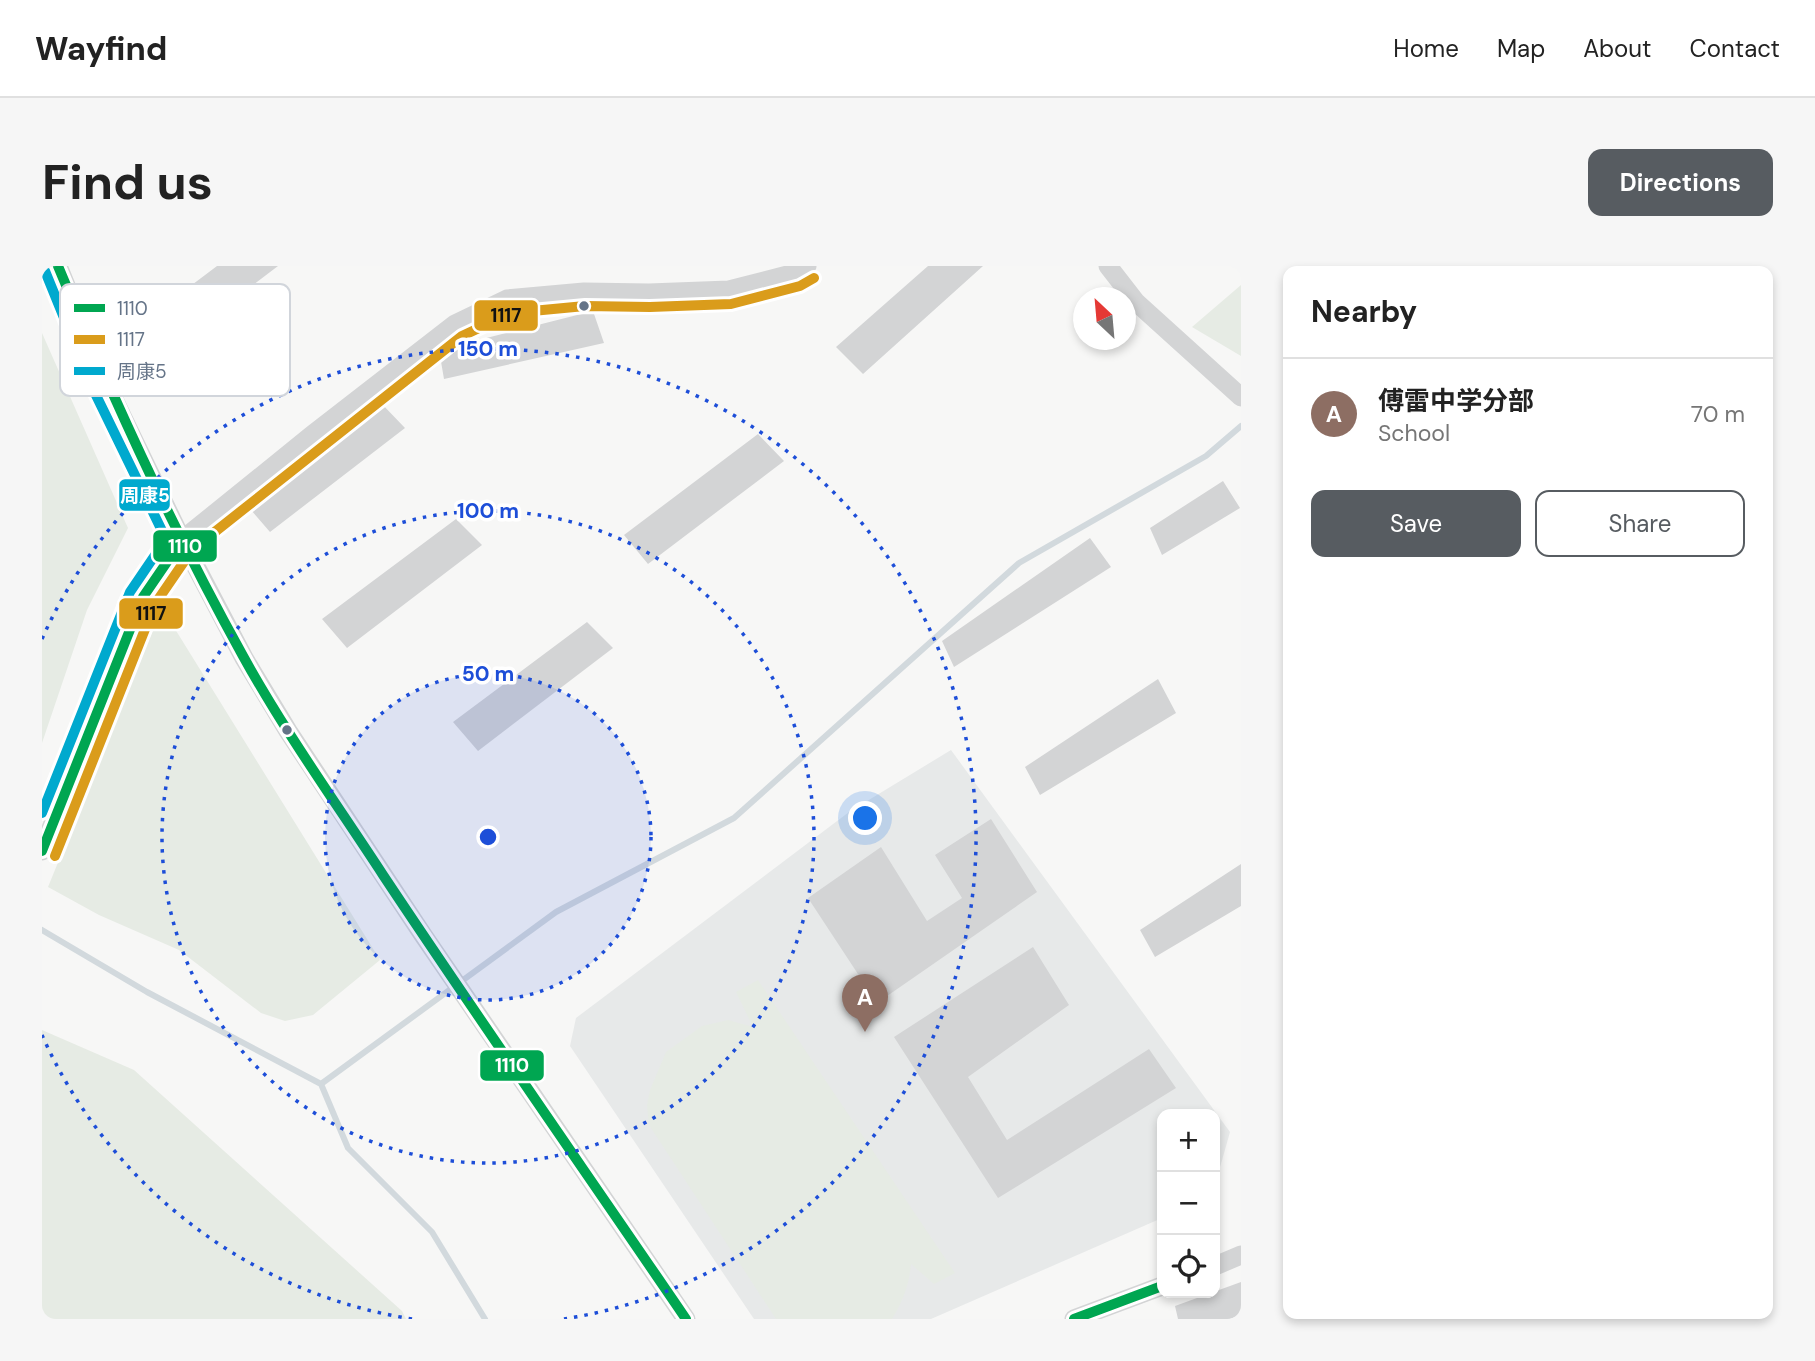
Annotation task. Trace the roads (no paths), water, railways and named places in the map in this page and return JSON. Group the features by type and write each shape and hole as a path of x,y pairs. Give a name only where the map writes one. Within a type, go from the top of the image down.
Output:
{"street":[{"path":"58,266 65,284"},
{"path":"42,851 143,597 182,540 455,324 507,299 584,292 729,290 795,273 807,266"},
{"path":"1108,266 1136,302 1241,397"},
{"path":"112,396 182,540 244,658 288,732 423,935 686,1319"},
{"path":"1220,1264 1241,1255"},
{"path":"1074,1319 1157,1288"}],"waterway":[{"path":"321,1084 556,912 734,818 1019,563 1206,456 1241,426"},
{"path":"42,930 147,992 321,1084 348,1148 432,1232 485,1319"}],"place":[{"name":"傅雷中学分部","path":"865,1032"}]}
